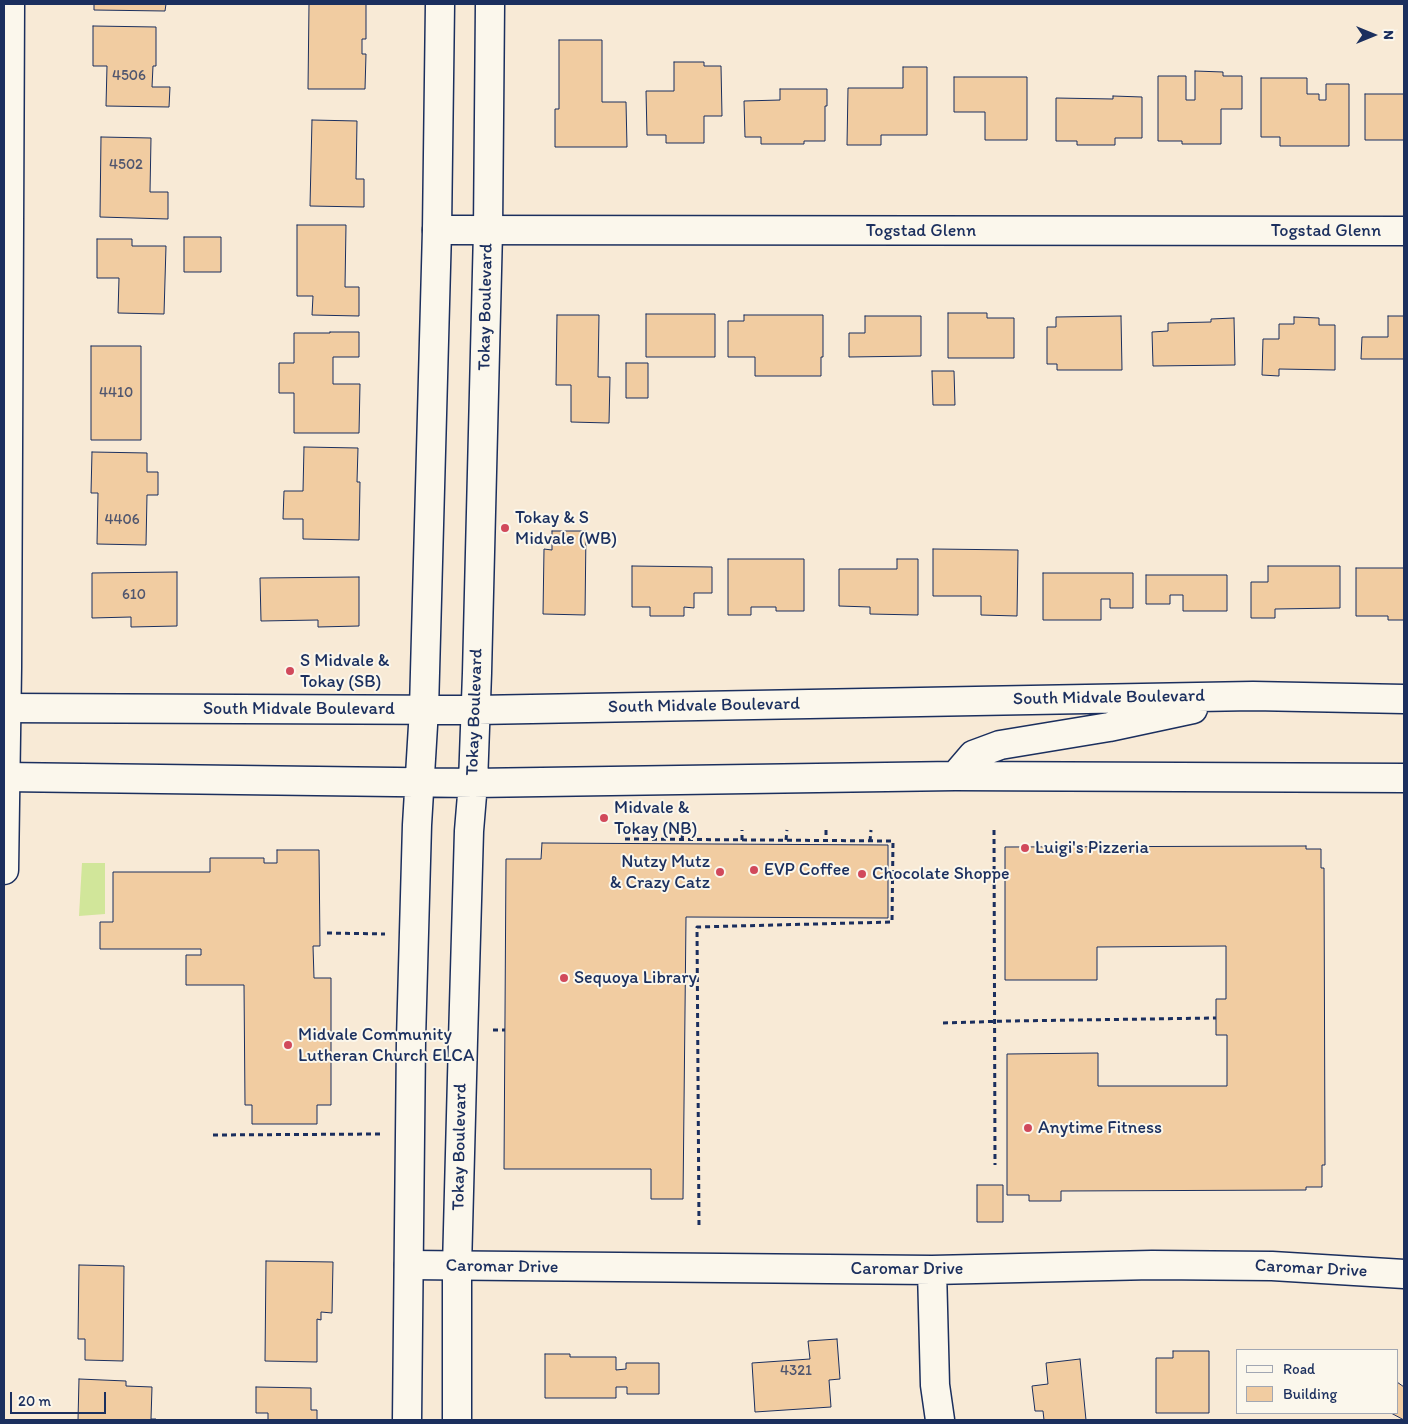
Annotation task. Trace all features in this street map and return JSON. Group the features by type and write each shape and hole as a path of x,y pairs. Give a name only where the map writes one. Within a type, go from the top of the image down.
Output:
{"street":[{"path":"4,870 10,4"},
{"path":"407,1420 411,1040 417,825 424,709 437,230 440,4"},
{"name":"Tokay Boulevard","path":"457,1420 457,1267 469,841 476,710 488,231 490,4"},
{"name":"Togstad Glenn","path":"437,230 1404,231"},
{"path":"955,776 973,755 1000,745 1109,727 1253,696"},
{"name":"South Midvale Boulevard","path":"5,708 476,710 1253,696 1404,699"},
{"path":"4,777 473,784 955,776 1404,778"},
{"name":"Caromar Drive","path":"409,1265 457,1267 932,1270 1152,1265 1272,1266 1404,1274"},
{"path":"932,1270 935,1385 940,1420"}],"path":[{"path":"625,830 625,840 893,841 892,922 697,927 699,1227"},
{"path":"682,840 683,830"},
{"path":"742,830 742,840"},
{"path":"786,840 787,830"},
{"path":"826,830 826,841"},
{"path":"870,841 871,830"},
{"path":"994,830 995,1165"},
{"path":"327,933 385,934"},
{"path":"943,1023 1216,1018"},
{"path":"490,1030 505,1030"},
{"path":"213,1135 381,1134"}],"green space":[{"path":"82,863 105,863 105,914 79,916"}],"building":[{"path":"94,4 166,4 165,11 94,10"},
{"path":"309,4 366,4 366,39 362,39 362,54 366,54 365,89 308,89"},
{"path":"93,26 156,27 156,66 153,66 152,87 170,87 169,107 106,106 107,66 93,66"},
{"path":"559,40 602,40 602,102 626,102 627,147 555,147 555,109 559,109"},
{"path":"674,62 704,62 704,66 721,66 722,116 704,116 704,143 666,143 666,135 647,135 646,91 674,91"},
{"path":"903,67 927,67 927,135 881,135 881,145 847,145 848,88 903,88"},
{"path":"1195,71 1223,72 1223,76 1242,76 1242,109 1221,109 1221,144 1182,144 1182,141 1158,141 1158,76 1186,76 1186,100 1195,100"},
{"path":"954,77 1027,77 1027,140 985,140 985,112 954,112"},
{"path":"1261,78 1307,78 1307,94 1319,94 1319,100 1326,100 1326,84 1349,84 1349,146 1280,146 1280,137 1261,137"},
{"path":"780,89 827,89 825,141 804,141 804,144 761,144 761,137 745,137 744,101 780,100"},
{"path":"1365,94 1404,94 1404,140 1365,140"},
{"path":"1113,96 1142,97 1142,138 1115,138 1115,145 1077,145 1077,141 1056,141 1056,98 1113,99"},
{"path":"312,120 357,121 356,179 364,179 364,207 310,206"},
{"path":"101,137 151,138 150,192 168,192 168,219 100,217"},
{"path":"297,225 346,225 345,287 359,287 359,316 312,315 313,296 297,296"},
{"path":"184,237 221,237 221,272 184,272"},
{"path":"97,239 132,239 132,246 166,246 164,314 118,313 119,278 97,278"},
{"path":"948,313 987,313 987,318 1014,318 1014,358 948,358"},
{"path":"646,314 715,314 715,357 646,357"},
{"path":"557,315 599,315 598,377 610,377 609,423 571,422 571,385 556,385"},
{"path":"744,315 823,315 821,376 755,376 755,357 728,357 728,321 744,321"},
{"path":"865,316 921,316 921,356 849,357 849,333 865,333"},
{"path":"1121,316 1122,370 1057,370 1057,364 1047,364 1047,327 1056,327 1056,317"},
{"path":"1388,316 1404,316 1404,359 1361,359 1362,337 1388,337"},
{"path":"1294,317 1319,318 1319,325 1335,325 1335,370 1279,369 1279,376 1262,375 1263,339 1279,339 1279,324 1294,324"},
{"path":"1234,318 1235,365 1153,366 1152,332 1168,331 1168,323 1211,322 1211,319"},
{"path":"359,332 359,357 333,357 333,384 360,384 359,433 294,433 294,393 279,393 279,363 294,363 294,333"},
{"path":"91,346 141,346 141,440 91,440"},
{"path":"626,363 648,363 648,398 626,398"},
{"path":"932,371 954,371 955,405 933,405"},
{"path":"304,447 358,448 357,482 360,482 359,540 303,539 303,519 283,519 284,491 303,491"},
{"path":"92,452 147,453 147,472 158,472 158,495 147,495 146,545 97,544 98,493 91,493"},
{"path":"552,531 586,531 585,615 543,614 544,549 552,550"},
{"path":"933,549 1018,550 1017,616 981,615 981,596 933,596"},
{"path":"728,559 804,559 804,611 776,611 776,607 751,607 751,615 728,615"},
{"path":"897,559 918,559 918,615 870,614 870,607 839,606 839,569 897,569"},
{"path":"632,566 712,567 712,593 694,593 694,608 684,607 684,616 650,616 650,607 632,607"},
{"path":"1268,566 1340,566 1340,608 1275,609 1275,618 1251,618 1251,582 1268,582"},
{"path":"1356,568 1404,568 1404,620 1388,620 1388,616 1356,616"},
{"path":"177,572 177,626 131,627 131,617 92,618 92,573"},
{"path":"1043,573 1133,573 1133,608 1110,608 1110,599 1101,599 1101,620 1043,620"},
{"path":"1146,575 1227,575 1227,611 1183,611 1183,595 1170,595 1170,604 1146,604"},
{"path":"359,577 359,626 318,627 318,620 261,621 260,578"},
{"path":"542,843 888,845 888,918 686,917 683,1199 651,1199 651,1169 504,1169 506,859 541,859"},
{"path":"1306,846 1306,849 1321,849 1321,868 1324,868 1325,1165 1322,1165 1322,1187 1306,1187 1306,1190 1061,1191 1061,1201 1029,1201 1029,1195 1007,1195 1007,1054 1098,1053 1098,1086 1227,1086 1227,1035 1216,1035 1216,999 1226,999 1226,946 1097,947 1097,980 1005,980 1005,847"},
{"name":"Midvale Community Lutheran Church ELCA","path":"277,850 319,850 320,946 313,946 314,978 331,978 331,1105 317,1105 317,1124 252,1124 252,1105 245,1105 244,985 186,985 186,955 201,955 201,949 100,949 100,922 113,922 113,872 210,872 210,858 264,858 264,863 277,863"},
{"path":"977,1185 1003,1185 1003,1222 977,1222"},
{"path":"266,1261 333,1262 332,1313 321,1312 321,1320 317,1319 317,1362 265,1361"},
{"path":"79,1265 124,1266 123,1361 85,1360 85,1339 78,1339"},
{"path":"837,1339 840,1379 829,1380 831,1407 755,1412 752,1363 810,1359 808,1341"},
{"path":"1173,1351 1209,1351 1209,1413 1156,1413 1156,1358 1173,1358"},
{"path":"545,1354 570,1354 570,1357 616,1357 616,1370 626,1369 626,1363 659,1363 659,1394 627,1394 627,1387 616,1387 616,1398 545,1398"},
{"path":"1080,1359 1086,1420 1044,1420 1043,1411 1035,1411 1032,1386 1048,1384 1046,1363"},
{"path":"79,1379 126,1381 126,1386 152,1387 151,1419 156,1420 78,1420"},
{"path":"1398,1383 1404,1387 1404,1420 1393,1414 1398,1414"},
{"path":"256,1387 311,1388 311,1410 317,1410 317,1420 268,1420 268,1413 256,1413"}],"place":[{"name":"Tokay & S Midvale (WB)","path":"505,528"},
{"name":"S Midvale & Tokay (SB)","path":"290,671"},
{"name":"Midvale & Tokay (NB)","path":"604,818"},
{"name":"Luigi's Pizzeria","path":"1025,848"},
{"name":"EVP Coffee","path":"754,870"},
{"name":"Nutzy Mutz & Crazy Catz","path":"720,872"},
{"name":"Chocolate Shoppe","path":"862,874"},
{"name":"Sequoya Library","path":"564,978"},
{"name":"Midvale Community Lutheran Church ELCA","path":"288,1045"},
{"name":"Anytime Fitness","path":"1028,1128"}]}
